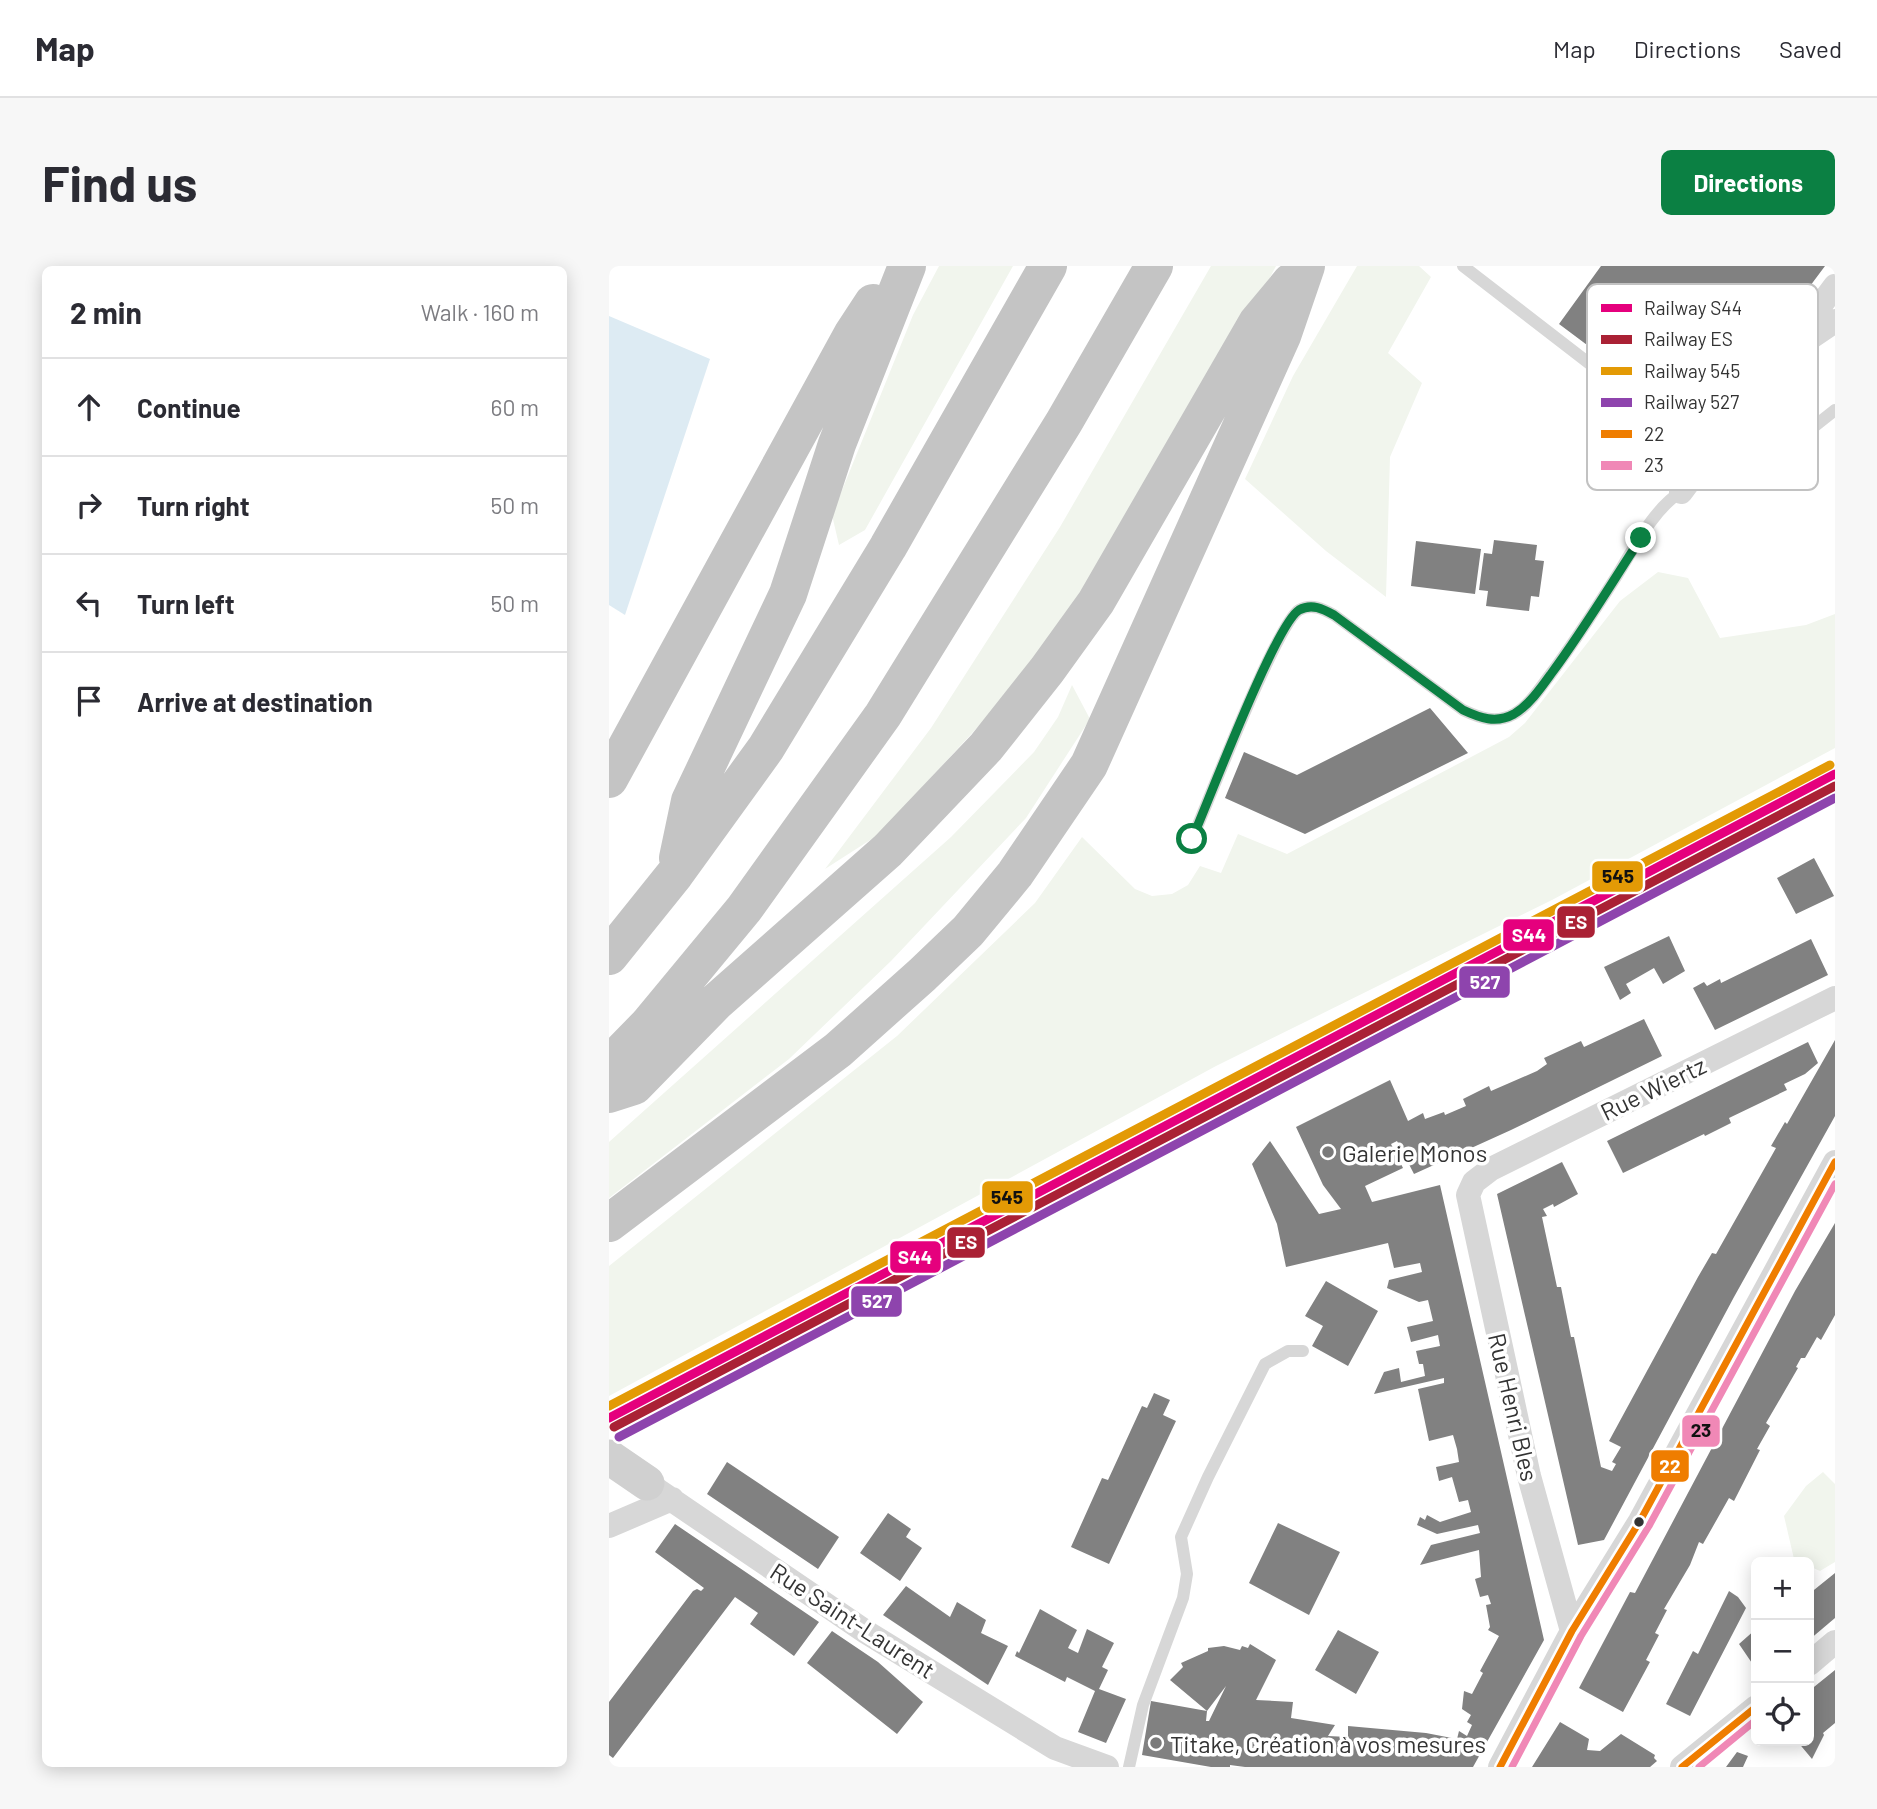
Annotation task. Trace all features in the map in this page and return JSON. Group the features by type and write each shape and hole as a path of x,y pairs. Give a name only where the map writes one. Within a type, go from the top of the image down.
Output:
{"highway":[{"path":"609,779 852,335 897,266"},
{"path":"675,874 690,801 788,594 837,444 907,266"},
{"path":"609,956 675,874 766,748 888,547 1048,266"},
{"path":"609,1065 648,1025 744,909 883,715 1064,422 1154,266"},
{"path":"609,1094 634,1086 716,1002 888,850 986,747 1096,602 1257,323 1305,266"},
{"path":"609,1223 838,1050 968,931 1015,874 1089,765 1282,336 1305,266"}],"street":[{"path":"1818,309 1835,286"},
{"path":"1818,332 1835,321"},
{"name":"Rue Wiertz","path":"1474,1182 1490,1169 1835,998"},
{"path":"1500,1767 1572,1631 1640,1521 1835,1162"},
{"name":"Rue Henri Bles","path":"1474,1182 1467,1199 1529,1476 1572,1631"},
{"name":"Rue Saint-Laurent","path":"609,1457 866,1632 1055,1748 1107,1767"},
{"path":"609,1526 659,1491"},
{"path":"1814,1660 1835,1642"},
{"path":"1682,1767 1751,1711"}],"lane":[{"path":"1463,266 1587,361"},
{"path":"1818,423 1835,410"},
{"path":"1192,839 1269,659 1286,624 1300,610 1316,606 1334,615 1463,710 1484,719 1499,719 1514,714 1527,704 1590,618 1641,538 1671,499 1681,492 1679,490"},
{"path":"1129,1767 1143,1705 1183,1598 1187,1574 1181,1537 1265,1364 1288,1351 1303,1351"}],"shaded area":[{"path":"939,266 1013,266 865,530 839,545 832,515 913,315"},
{"path":"1211,266 1276,266 1239,337 1069,618 986,718 878,835 825,869 931,728 1060,527"},
{"path":"1357,266 1419,266 1431,277 1388,353 1422,383 1390,457 1386,597 1326,551 1245,479 1293,376"},
{"path":"609,316 710,359 625,615 609,605"},
{"path":"1658,572 1688,578 1720,638 1806,625 1835,614 1835,748 1552,900 1216,1066 609,1396 609,1266 897,1036 1035,903 1082,837 1135,889 1152,896 1172,894 1188,885 1200,866 1221,873 1238,834 1287,854 1509,737 1525,723 1620,601"},
{"path":"1072,685 1090,719 1026,818 891,961 789,1059 609,1198 609,1142 951,837 1034,752 1058,717"},
{"path":"1823,1472 1835,1484 1835,1562 1820,1571 1814,1568 1814,1557 1794,1557 1784,1516 1806,1486"}],"building":[{"path":"1601,266 1825,266 1812,284 1588,284"},
{"path":"1587,285 1587,345 1559,324"},
{"path":"1494,540 1537,545 1535,560 1544,561 1539,597 1531,596 1529,611 1486,606 1488,591 1479,590 1484,553 1492,554"},
{"path":"1416,541 1481,549 1475,594 1411,586"},
{"path":"1430,708 1468,753 1305,834 1225,798 1244,752 1297,775"},
{"path":"1814,858 1834,896 1796,914 1777,878"},
{"path":"1669,936 1685,971 1663,984 1654,968 1626,984 1631,993 1620,1000 1604,967"},
{"path":"1811,939 1828,975 1715,1030 1693,988 1704,982 1707,986 1720,979 1721,983"},
{"path":"1644,1019 1662,1056 1414,1174 1397,1141 1391,1144 1403,1168 1365,1186 1372,1202 1440,1185 1544,1640 1473,1767 1211,1767 1142,1755 1151,1701 1207,1711 1170,1680 1183,1667 1181,1663 1208,1651 1208,1648 1224,1646 1240,1650 1242,1646 1248,1648 1250,1644 1276,1660 1256,1700 1293,1702 1291,1718 1335,1725 1328,1736 1348,1737 1348,1726 1426,1733 1457,1739 1459,1731 1467,1736 1472,1725 1467,1722 1471,1715 1462,1709 1464,1691 1472,1694 1483,1673 1480,1671 1499,1636 1488,1630 1490,1627 1486,1605 1491,1604 1488,1595 1480,1597 1475,1579 1481,1577 1479,1550 1420,1565 1431,1545 1480,1533 1478,1525 1437,1534 1417,1525 1420,1517 1425,1520 1427,1515 1440,1522 1471,1512 1468,1500 1459,1502 1452,1477 1439,1481 1436,1467 1459,1462 1457,1449 1453,1435 1429,1441 1418,1389 1444,1383 1444,1378 1374,1394 1384,1372 1399,1368 1401,1382 1425,1376 1423,1364 1419,1364 1416,1351 1440,1346 1438,1335 1411,1342 1407,1327 1433,1321 1428,1300 1419,1302 1387,1288 1389,1280 1422,1272 1420,1263 1394,1268 1388,1243 1286,1267 1277,1224 1252,1164 1270,1141 1319,1214 1341,1209 1323,1185 1296,1127 1390,1080 1408,1121 1423,1113 1425,1119 1444,1112 1445,1115 1466,1106 1463,1099 1489,1086 1491,1091 1537,1071 1547,1064 1544,1058 1581,1041 1584,1047","holes":["1226,1686 1209,1721 1206,1721 1207,1711"]},
{"path":"1835,1040 1835,1116 1604,1540 1578,1545 1497,1194 1562,1162 1578,1194 1554,1207 1553,1204 1543,1209 1547,1216 1542,1217 1557,1287 1561,1287 1571,1337 1574,1337 1601,1467 1612,1471 1616,1464 1612,1462 1621,1447 1609,1441 1698,1277 1712,1253 1716,1254 1776,1148 1771,1146 1785,1122 1787,1124"},
{"path":"1808,1042 1818,1063 1805,1074 1784,1084 1787,1090 1729,1118 1731,1123 1623,1173 1607,1141"},
{"path":"1835,1223 1835,1315 1821,1340 1817,1337 1805,1358 1801,1358 1796,1367 1798,1368 1766,1423 1770,1426 1734,1501 1729,1498 1703,1544 1699,1542 1690,1565 1664,1609 1667,1610 1655,1633 1659,1635 1646,1660 1650,1662 1623,1712 1579,1688 1630,1592 1635,1593 1795,1291"},
{"path":"1326,1281 1378,1311 1348,1366 1312,1346 1323,1326 1305,1316"},
{"path":"1154,1393 1170,1400 1163,1415 1176,1421 1109,1564 1071,1547 1102,1478 1108,1480 1142,1406 1147,1408"},
{"path":"727,1462 839,1537 818,1569 707,1494"},
{"path":"888,1513 911,1529 906,1537 922,1548 900,1581 860,1553"},
{"path":"1278,1523 1340,1552 1309,1615 1249,1583"},
{"path":"675,1524 819,1622 794,1656 750,1624 758,1613 735,1597 613,1758 609,1755 609,1702 693,1591 701,1591 704,1588 655,1552"},
{"path":"1835,1573 1835,1618 1814,1636 1814,1620 1814,1590"},
{"path":"906,1586 950,1617 957,1602 986,1620 981,1633 1008,1646 988,1685 883,1615"},
{"path":"1729,1591 1738,1597 1746,1608 1690,1716 1666,1704 1693,1651 1698,1654"},
{"path":"1040,1609 1077,1630 1068,1648 1078,1653 1087,1629 1114,1643 1102,1667 1108,1670 1099,1689 1126,1699 1106,1743 1078,1732 1095,1691 1067,1677 1065,1682 1015,1656 1017,1651 1019,1653"},
{"path":"1338,1630 1379,1652 1356,1694 1315,1670"},
{"path":"832,1631 878,1662 923,1702 897,1734 807,1663"},
{"path":"1751,1633 1751,1662 1739,1644"},
{"path":"1835,1670 1835,1723 1823,1733 1812,1759 1801,1746 1814,1746 1814,1687"},
{"path":"1560,1722 1589,1739 1587,1750 1600,1751 1621,1734 1655,1755 1657,1761 1650,1767 1532,1767"},
{"path":"1737,1752 1748,1756 1743,1767 1726,1767"}],"rail line":[{"name":"545","path":"609,1406 1830,765"},
{"name":"S44","path":"609,1418 1835,774"},
{"name":"ES","path":"614,1427 1835,786"},
{"name":"527","path":"619,1437 1835,798"}],"transit line":[{"name":"22","path":"1500,1767 1572,1631 1640,1521 1835,1162"},
{"name":"23","path":"1512,1767 1581,1636 1649,1526 1835,1184"},
{"name":"22","path":"1682,1767 1751,1711"},
{"name":"23","path":"1699,1767 1751,1724"}],"place":[{"name":"Galerie Monos","path":"1328,1152"},
{"name":"Titake, Création à vos mesures","path":"1156,1743"}],"route":[{"path":"1192,839 1269,659 1286,624 1300,610 1316,606 1334,615 1463,710 1484,719 1499,719 1514,714 1527,704 1565,655 1641,538"}]}
